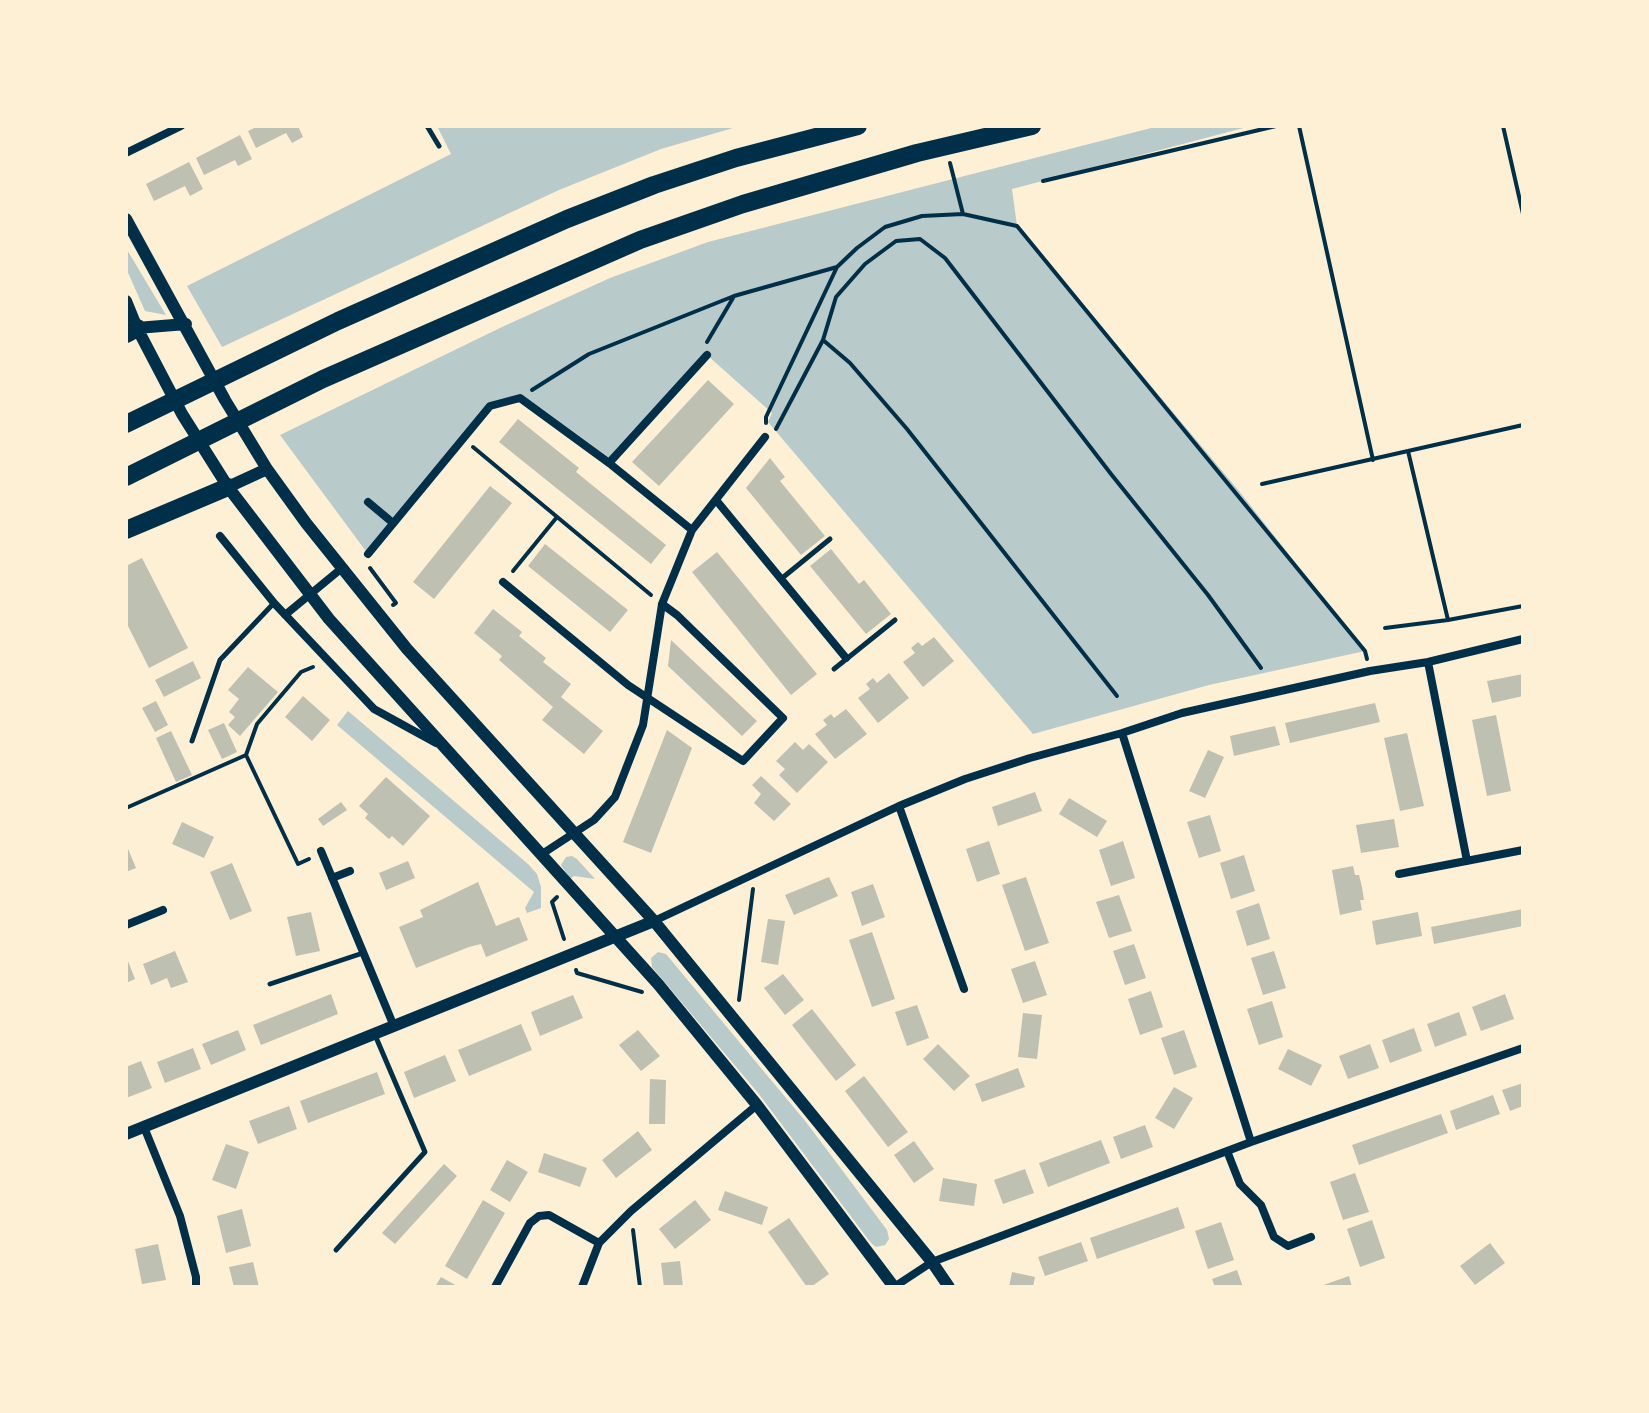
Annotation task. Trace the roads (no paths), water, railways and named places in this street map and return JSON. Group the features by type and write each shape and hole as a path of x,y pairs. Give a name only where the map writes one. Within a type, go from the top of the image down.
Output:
{"highway":[{"path":"126,424 298,339 552,225 654,185 736,158 858,126"},
{"path":"126,477 323,379 640,240 743,204 902,157 1032,126"},
{"path":"126,530 228,487"}],"street":[{"path":"126,153 181,126"},
{"path":"126,219 225,400 267,469 342,568 407,649 654,921 932,1262 949,1287"},
{"path":"126,301 132,331 228,487 329,619 658,984 757,1105 894,1287 932,1262 1251,1142 1523,1048"},
{"path":"132,331 186,324"},
{"path":"609,463 707,355"},
{"path":"368,554 490,406 520,398 609,463 692,530"},
{"path":"542,854 594,820 615,797 633,755 648,698 662,604 692,530 765,437"},
{"path":"228,487 267,469"},
{"path":"716,500 846,658"},
{"path":"368,502 393,523"},
{"path":"220,536 274,603 374,709 443,747"},
{"path":"285,615 342,568"},
{"path":"503,582 628,685 743,761 783,718 662,604"},
{"path":"126,1134 654,921 899,806 965,779 1182,713 1523,639"},
{"path":"1428,662 1467,861"},
{"path":"1122,733 1251,1142"},
{"path":"899,806 964,989"},
{"path":"1399,874 1523,850"},
{"path":"322,853 393,1024"},
{"path":"332,878 350,871"},
{"path":"126,925 163,910"},
{"path":"582,1287 599,1243 631,1211 757,1105"},
{"path":"144,1127 180,1216 196,1287"},
{"path":"1227,1151 1240,1184 1261,1205 1274,1237 1288,1246 1311,1237"},
{"path":"495,1287 530,1223 539,1216 549,1215 599,1243"}],"lane":[{"path":"427,126 439,146"},
{"path":"781,579 830,539"},
{"path":"192,741 220,660 274,603"},
{"path":"834,669 895,620"},
{"path":"270,984 363,953"},
{"path":"336,1250 425,1152 374,1032"}]}
